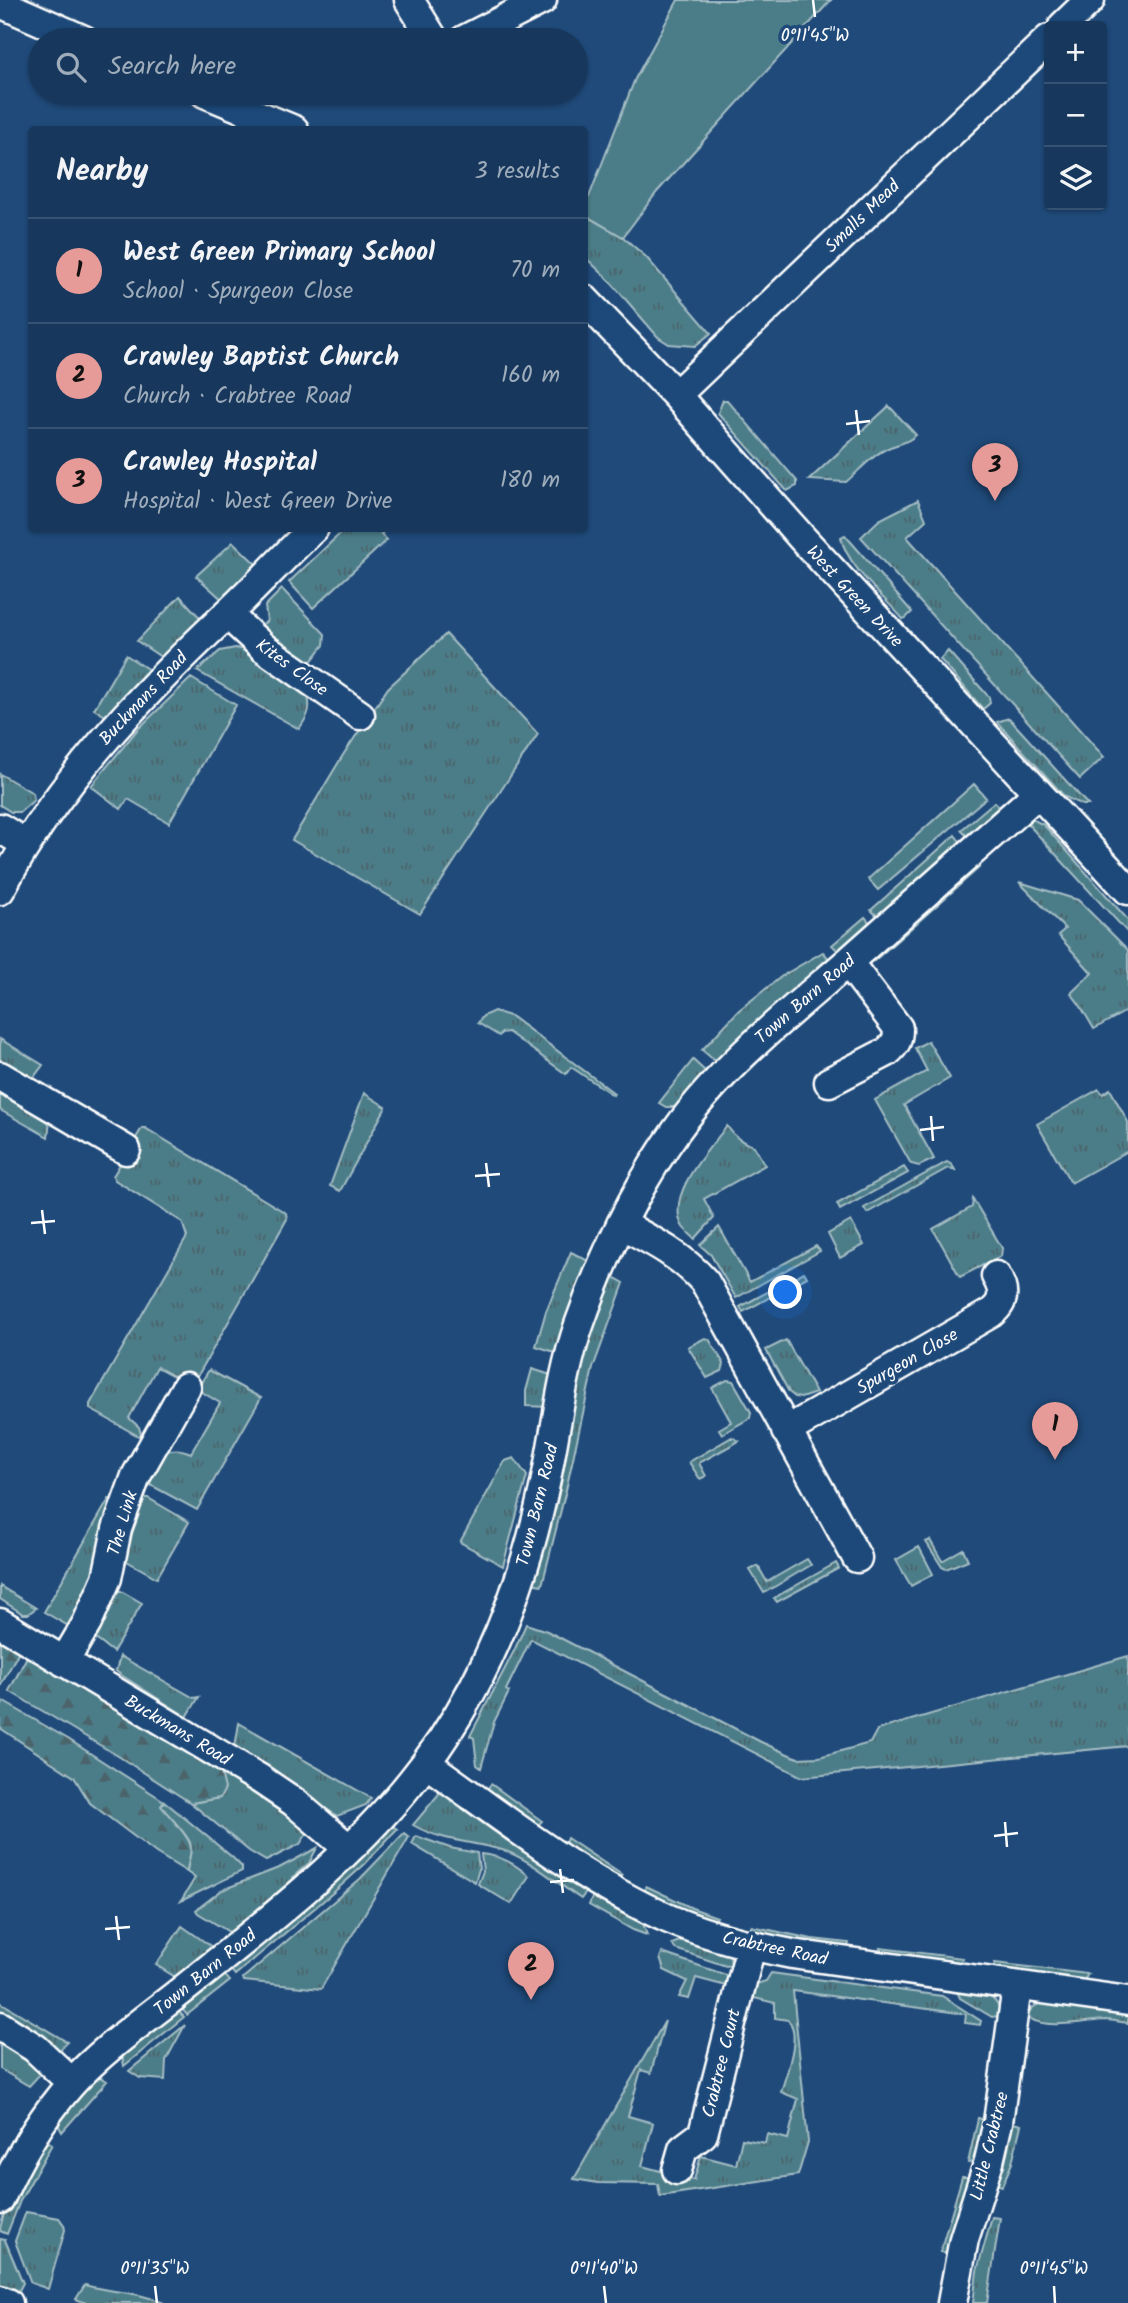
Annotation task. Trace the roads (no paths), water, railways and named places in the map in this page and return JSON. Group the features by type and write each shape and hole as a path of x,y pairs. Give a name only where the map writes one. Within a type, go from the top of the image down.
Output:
{"street":[{"path":"410,0 427,28"},
{"path":"487,28 542,0"},
{"path":"1068,21 1090,0"},
{"path":"0,3 57,28"},
{"name":"Smalls Mead","path":"676,395 1044,44"},
{"path":"234,105 284,126"},
{"name":"West Green Drive","path":"588,303 676,395 803,539 1128,890"},
{"name":"Buckmans Road","path":"0,890 55,800 93,751 191,646 310,532"},
{"name":"Kites Close","path":"227,614 264,648 360,715"},
{"name":"Town Barn Road","path":"0,2199 30,2141 72,2083 125,2036 302,1893 367,1831 426,1763 492,1650 509,1608 544,1492 568,1362 578,1328 621,1224 677,1129 747,1049 1038,793"},
{"path":"0,828 26,844"},
{"path":"829,1083 887,1052 898,1038 898,1028 848,962"},
{"path":"0,1076 126,1150"},
{"path":"621,1224 670,1250 688,1263 705,1282 857,1558"},
{"name":"Spurgeon Close","path":"786,1431 991,1313 1003,1300 1002,1285 996,1276"},
{"name":"The Link","path":"64,1662 87,1623 107,1578 117,1529 136,1476 186,1387"},
{"name":"Buckmans Road","path":"0,1623 260,1779 293,1802 348,1848"},
{"name":"Crabtree Road","path":"426,1763 576,1868 669,1919 751,1946 1017,1987 1128,2001"},
{"name":"Crabtree Court","path":"677,2170 683,2149 703,2134 751,1946"},
{"name":"Little Crabtree","path":"952,2303 964,2239 989,2161 998,2122 1017,1987"},
{"path":"0,2026 35,2048 72,2083"},
{"path":"0,2300 8,2303"}],"place":[{"name":"Crawley Hospital","path":"995,501"},
{"name":"West Green Primary School","path":"1055,1460"},
{"name":"Crawley Baptist Church","path":"531,2000"}]}
